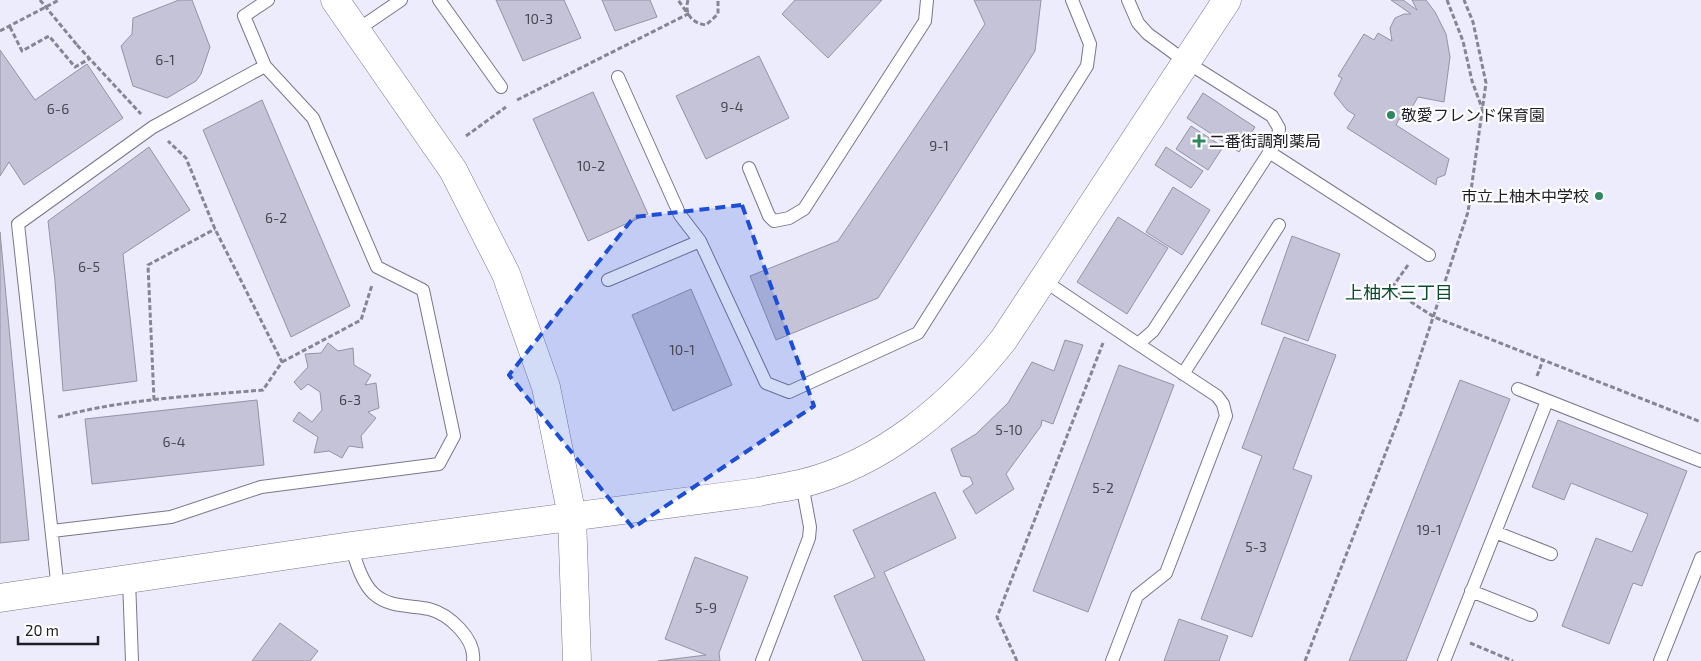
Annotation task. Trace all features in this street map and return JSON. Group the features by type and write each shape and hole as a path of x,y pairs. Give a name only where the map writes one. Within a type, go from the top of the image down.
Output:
{"street":[{"path":"335,0 452,170 506,274 546,387 572,516 577,661"},
{"path":"0,598 351,546 759,492 802,484 859,461 896,440 932,414 987,361 1043,280 1185,61 1227,0"}],"lane":[{"path":"52,531 170,517 261,487 439,464 454,436 423,290 377,268 313,118 266,66 244,16 268,0"},
{"path":"357,30 401,0"},
{"path":"439,0 501,87"},
{"path":"749,168 769,216 774,221 789,218 804,209 925,21 927,0"},
{"path":"618,77 680,215 700,241 766,383 789,392 918,333 1087,66 1090,44 1072,0"},
{"path":"1128,0 1138,23 1148,34 1185,61 1272,116 1279,128 1278,139 1153,331 1138,344"},
{"path":"58,590 18,224 153,127 266,66"},
{"path":"1269,152 1424,252"},
{"path":"1183,374 1279,225"},
{"path":"608,280 700,241"},
{"path":"1043,280 1217,396 1223,404 1226,416 1166,573 1137,596 1112,661"},
{"path":"1518,389 1701,461"},
{"path":"1444,661 1547,401"},
{"path":"762,661 809,538 810,527 802,484"},
{"path":"1495,532 1551,554"},
{"path":"351,546 356,564 373,593 382,600 396,605 430,610 447,618 465,635 474,654 473,661"},
{"path":"1660,661 1701,558"},
{"path":"129,580 132,661"},
{"path":"1471,591 1531,615"}],"path":[{"path":"40,0 89,59 153,127 186,158 215,228 282,362"},
{"path":"0,31 59,0"},
{"path":"678,0 692,20 706,25 718,14 719,0"},
{"path":"688,0 688,14"},
{"path":"1447,0 1463,41 1472,81 1483,109"},
{"path":"1305,661 1403,408 1468,212 1486,83 1474,22 1464,0"},
{"path":"466,136 510,103 688,14"},
{"path":"10,27 22,51 50,36 76,67 89,59"},
{"path":"154,400 148,265 215,228"},
{"path":"1424,252 1391,289 1434,317 1701,422"},
{"path":"57,417 85,410 154,400 263,390 282,362 362,320 377,268"},
{"path":"1018,661 997,618 1104,342"},
{"path":"1454,636 1513,661"}],"highlighted area":[{"path":"742,205 814,406 633,528 509,375 634,217"}],"building":[{"path":"179,0 192,0 210,47 201,74 196,81 167,98 133,86 121,46 132,34 133,18"},
{"path":"496,0 564,0 581,38 523,61"},
{"path":"602,0 650,0 657,17 615,31"},
{"path":"795,0 882,0 828,58 782,14"},
{"path":"974,0 1041,0 1035,51 878,298 776,340 750,276 838,241 985,24"},
{"path":"1391,0 1403,0 1417,10 1412,0 1426,0 1435,12 1446,34 1450,57 1444,102 1418,97 1404,121 1399,119 1396,125 1449,159 1445,175 1437,178 1436,185 1347,128 1355,115 1347,110 1334,94 1342,78 1338,76 1364,34 1374,40 1378,33 1392,41 1390,28 1395,18 1404,14 1411,14"},
{"path":"0,50 35,100 87,64 123,118 24,185 9,162 0,176"},
{"path":"759,56 789,118 706,159 676,96"},
{"path":"593,92 648,214 588,241 533,119"},
{"path":"1203,93 1255,127 1239,152 1187,118"},
{"path":"262,100 350,306 291,337 203,130"},
{"path":"1191,126 1223,147 1208,170 1176,149"},
{"path":"149,147 190,210 123,254 137,381 63,391 55,281 48,221"},
{"path":"1166,147 1203,171 1191,188 1155,165"},
{"path":"1173,187 1210,210 1182,255 1146,232"},
{"path":"1118,217 1168,248 1127,314 1077,282"},
{"path":"0,232 29,540 0,543"},
{"path":"1292,236 1340,254 1308,341 1261,324"},
{"path":"691,289 732,385 673,411 632,315"},
{"path":"1284,337 1336,355 1293,469 1312,476 1252,637 1201,619 1262,456 1242,448"},
{"path":"1065,340 1083,345 1053,424 1042,420 1041,426 1006,474 1014,489 976,514 963,491 973,484 970,477 961,476 951,449 976,434 1008,403 1032,362 1054,371"},
{"path":"328,343 338,351 353,348 354,365 371,375 365,385 376,383 379,408 368,412 376,418 361,436 363,448 349,446 342,458 329,451 314,453 318,437 293,421 299,412 312,422 322,410 320,392 308,384 301,390 294,382 308,367 305,354 321,353"},
{"path":"1119,365 1174,385 1088,612 1033,591"},
{"path":"1460,380 1510,399 1406,661 1349,661"},
{"path":"257,400 264,465 92,484 85,419"},
{"path":"1558,420 1687,471 1642,586 1633,583 1609,644 1562,626 1596,538 1632,552 1648,514 1571,483 1564,500 1532,487"},
{"path":"935,492 956,538 884,572 925,661 863,661 834,596 875,577 853,530"},
{"path":"695,557 748,577 719,653 720,661 658,661 706,655 665,639"},
{"path":"1179,619 1228,636 1219,661 1164,661"},
{"path":"280,623 318,651 310,661 252,661"}],"place":[{"name":"敬愛フレンド保育園","path":"1391,115"},
{"name":"二番街調剤薬局","path":"1199,141"},
{"name":"市立上柚木中学校","path":"1599,196"}],"district":[{"name":"上柚木三丁目","path":"1399,293"}]}
